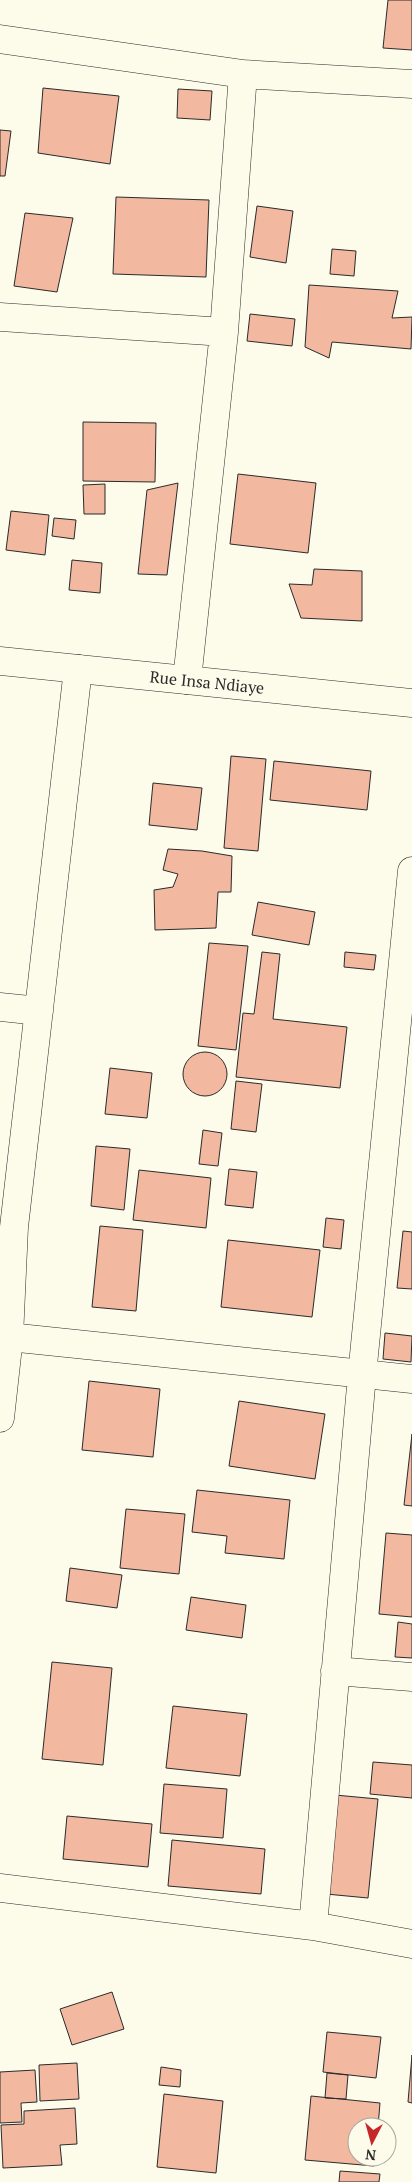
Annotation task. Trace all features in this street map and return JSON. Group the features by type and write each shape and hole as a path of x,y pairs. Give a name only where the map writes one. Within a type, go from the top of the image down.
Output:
{"street":[{"path":"0,39 243,74 412,84"},
{"path":"187,680 224,332 243,74"},
{"path":"0,316 224,332"},
{"name":"Rue Insa Ndiaye","path":"0,661 412,702"},
{"path":"0,1418 9,1336 14,1227 78,669"},
{"path":"313,1926 362,1375 412,871"},
{"path":"0,1007 39,1011"},
{"path":"9,1336 412,1379"},
{"path":"335,1672 412,1677"},
{"path":"0,1888 313,1926 412,1944"}],"building":[{"path":"388,0 412,0 412,50 383,48"},
{"path":"43,88 119,96 110,164 38,153"},
{"path":"178,89 212,91 210,120 177,118"},
{"path":"0,130 11,131 5,176 0,176"},
{"path":"116,197 209,200 206,277 113,274"},
{"path":"257,206 293,211 286,263 250,257"},
{"path":"25,213 73,218 57,292 14,286"},
{"path":"332,249 356,251 354,276 330,274"},
{"path":"309,285 398,291 392,318 412,317 411,349 332,342 329,358 305,347"},
{"path":"250,314 295,319 292,346 247,341"},
{"path":"83,422 156,423 155,482 83,481"},
{"path":"238,474 316,483 308,553 230,544"},
{"path":"178,483 167,575 138,574 147,490"},
{"path":"105,484 105,514 84,514 83,485"},
{"path":"11,511 49,515 45,555 6,550"},
{"path":"54,518 76,520 74,539 52,536"},
{"path":"72,560 102,563 100,593 69,590"},
{"path":"314,569 362,571 362,621 301,618 289,584 312,585"},
{"path":"231,756 266,759 258,851 224,848"},
{"path":"274,761 371,771 367,810 270,800"},
{"path":"153,783 202,788 197,830 149,825"},
{"path":"168,849 202,851 232,856 231,892 218,892 216,928 155,930 154,890 173,887 178,874 163,870"},
{"path":"258,902 315,912 309,945 252,935"},
{"path":"209,943 248,946 236,1050 198,1046"},
{"path":"262,952 280,954 273,1019 347,1027 340,1088 236,1077 243,1013 254,1014"},
{"path":"345,952 376,955 374,970 344,967"},
{"path":"209,1052 221,1058 226,1065 226,1083 221,1090 214,1095 201,1096 193,1093 186,1086 183,1070 186,1062 193,1055"},
{"path":"110,1068 152,1073 147,1118 105,1114"},
{"path":"236,1081 262,1084 256,1132 231,1129"},
{"path":"203,1130 222,1133 218,1166 199,1164"},
{"path":"96,1146 130,1149 124,1210 91,1206"},
{"path":"229,1169 257,1172 253,1208 225,1205"},
{"path":"139,1170 211,1178 206,1228 133,1220"},
{"path":"326,1218 344,1220 341,1249 323,1247"},
{"path":"100,1226 143,1230 136,1311 92,1307"},
{"path":"403,1231 412,1232 412,1289 397,1288"},
{"path":"228,1240 320,1250 312,1317 221,1307"},
{"path":"385,1333 412,1336 411,1362 383,1359"},
{"path":"89,1381 160,1389 153,1457 82,1450"},
{"path":"239,1401 325,1414 315,1479 229,1466"},
{"path":"412,1434 412,1506 404,1505"},
{"path":"197,1490 290,1500 284,1559 225,1553 227,1536 192,1532"},
{"path":"126,1509 185,1514 179,1574 120,1568"},
{"path":"386,1533 412,1535 412,1617 379,1614"},
{"path":"70,1568 122,1575 117,1608 66,1601"},
{"path":"191,1597 246,1605 242,1638 186,1630"},
{"path":"398,1622 412,1624 412,1658 395,1657"},
{"path":"52,1662 112,1668 103,1765 42,1759"},
{"path":"173,1706 247,1714 240,1776 166,1768"},
{"path":"373,1762 412,1765 412,1798 370,1794"},
{"path":"164,1784 227,1789 223,1838 160,1833"},
{"path":"335,1795 378,1799 368,1898 326,1894"},
{"path":"67,1816 152,1824 148,1867 63,1859"},
{"path":"172,1840 265,1849 261,1894 168,1886"},
{"path":"112,1992 124,2029 72,2045 60,2009"},
{"path":"327,2032 381,2037 376,2078 323,2072"},
{"path":"412,2055 412,2103 408,2102"},
{"path":"77,2063 79,2099 40,2101 39,2065"},
{"path":"161,2067 181,2070 180,2087 159,2085"},
{"path":"35,2070 37,2102 21,2103 22,2122 0,2123 0,2072"},
{"path":"327,2073 348,2075 346,2099 325,2098"},
{"path":"164,2094 223,2101 216,2173 157,2167"},
{"path":"311,2096 380,2103 379,2117 347,2117 347,2164 305,2160"},
{"path":"75,2108 77,2144 60,2145 62,2165 3,2168 1,2125 24,2124 24,2111"},
{"path":"340,2171 380,2174 379,2182 339,2182"}]}
